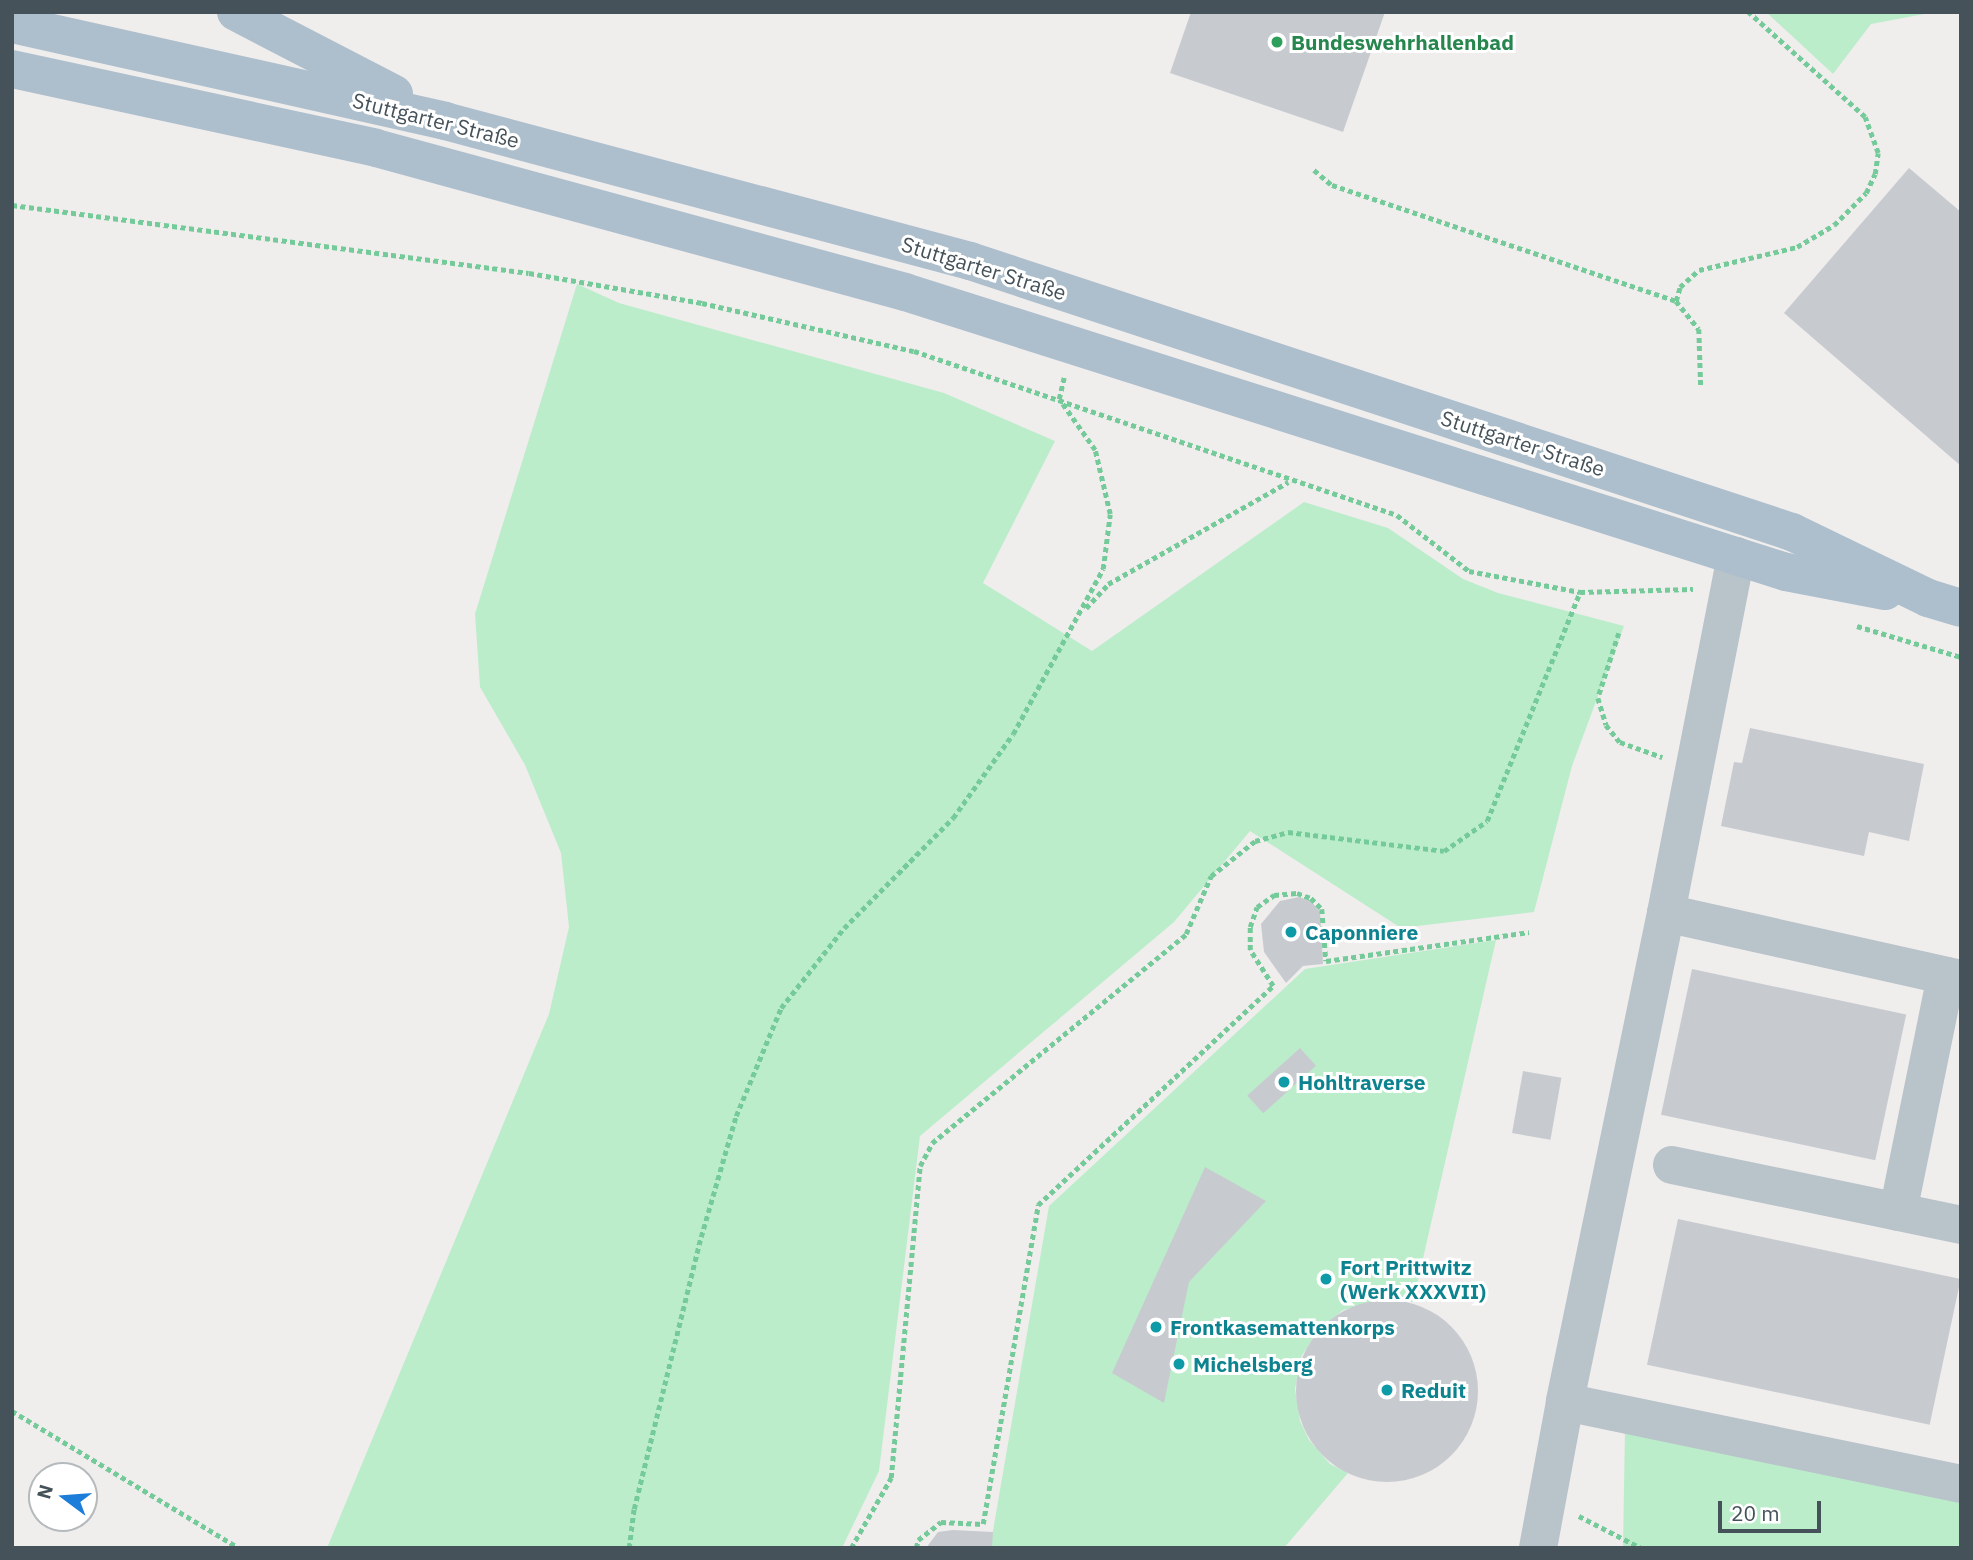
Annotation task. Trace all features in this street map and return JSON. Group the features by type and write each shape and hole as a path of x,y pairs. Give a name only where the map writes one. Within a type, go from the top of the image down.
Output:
{"main road":[{"path":"236,12 445,121"},
{"name":"Stuttgarter Straße","path":"12,24 445,121 970,261 1792,532 1945,603"},
{"name":"Stuttgarter Straße","path":"12,69 376,148 905,292 1732,572 1786,572 1945,603"}],"lane":[{"path":"1538,1548 1732,572"},
{"path":"1666,913 1953,977 1898,1212"},
{"path":"1672,1166 1961,1226"},
{"path":"1565,1402 1961,1484"}],"path":[{"path":"1676,301 1680,286 1699,270 1788,250 1834,225 1866,193 1875,174 1878,153 1865,117 1748,12"},
{"path":"1314,170 1332,185 1676,301 1699,329 1701,388"},
{"path":"12,205 347,246 702,303 914,351 1059,398 1288,481 1397,515 1469,571 1580,592 1732,572"},
{"path":"629,1548 634,1508 701,1237 736,1116 780,1008 844,928 953,818 1013,734 1103,569 1110,514 1095,450 1059,398"},
{"path":"1079,615 1108,584 1288,481"},
{"path":"851,1548 891,1478 920,1166 932,1143 1186,934 1211,876 1255,841 1287,832 1444,851 1487,821 1580,592"},
{"path":"1619,633 1598,698 1606,725 1620,742 1692,768"},
{"path":"916,1548 918,1540 941,1522 983,1524 1038,1205 1273,986 1250,950 1250,928 1257,906 1274,895 1297,893 1311,898 1322,909 1326,961 1529,932"},
{"path":"12,1411 239,1548"},
{"path":"1547,1500 1641,1548"}],"green space":[{"path":"1766,12 1935,12 1871,24 1833,74"},
{"path":"577,284 619,303 944,393 1055,441 983,583 1092,651 1304,502 1388,528 1463,579 1498,593 1624,626 1572,766 1534,912 1401,928 1250,831 1174,922 920,1136 879,1471 842,1548 327,1548 549,1014 569,927 561,853 525,765 480,687 475,614"},
{"path":"1496,940 1413,1302 1382,1299 1343,1310 1318,1330 1301,1357 1295,1389 1300,1421 1309,1440 1330,1464 1348,1473 1284,1548 990,1548 1049,1206 1305,969"},
{"path":"1625,1429 1961,1500 1961,1548 1623,1548"}],"building":[{"name":"Bundeswehrhallenbad","path":"1191,12 1385,12 1343,132 1170,73"},
{"path":"1909,168 1961,212 1961,466 1784,313"},
{"path":"1750,728 1924,764 1909,841 1869,832 1864,856 1721,826 1734,762 1742,763"},
{"name":"Caponniere","path":"1299,897 1311,901 1320,912 1323,964 1303,966 1286,983 1264,952 1261,924 1280,901"},
{"path":"1692,969 1906,1015 1875,1160 1661,1115"},
{"name":"Hohltraverse","path":"1300,1048 1316,1066 1263,1113 1247,1096"},
{"path":"1523,1071 1561,1078 1550,1140 1512,1133"},
{"name":"Frontkasemattenkorps","path":"1205,1167 1266,1201 1189,1282 1164,1403 1112,1373"},
{"path":"1678,1219 1961,1279 1930,1425 1647,1365"},
{"name":"Reduit","path":"1387,1300 1422,1307 1438,1315 1451,1327 1463,1340 1471,1356 1478,1391 1471,1426 1463,1442 1451,1455 1438,1467 1422,1475 1387,1482 1352,1475 1336,1467 1323,1455 1311,1442 1303,1426 1296,1391 1303,1356 1311,1340 1323,1327 1336,1315 1352,1307"},
{"path":"938,1532 993,1532 992,1548 926,1548"}],"place":[{"name":"Bundeswehrhallenbad","path":"1277,42"},
{"name":"Caponniere","path":"1291,932"},
{"name":"Hohltraverse","path":"1284,1082"},
{"name":"Fort Prittwitz (Werk XXXVII)","path":"1326,1279"},
{"name":"Frontkasemattenkorps","path":"1156,1327"},
{"name":"Michelsberg","path":"1179,1364"},
{"name":"Reduit","path":"1387,1390"}]}
